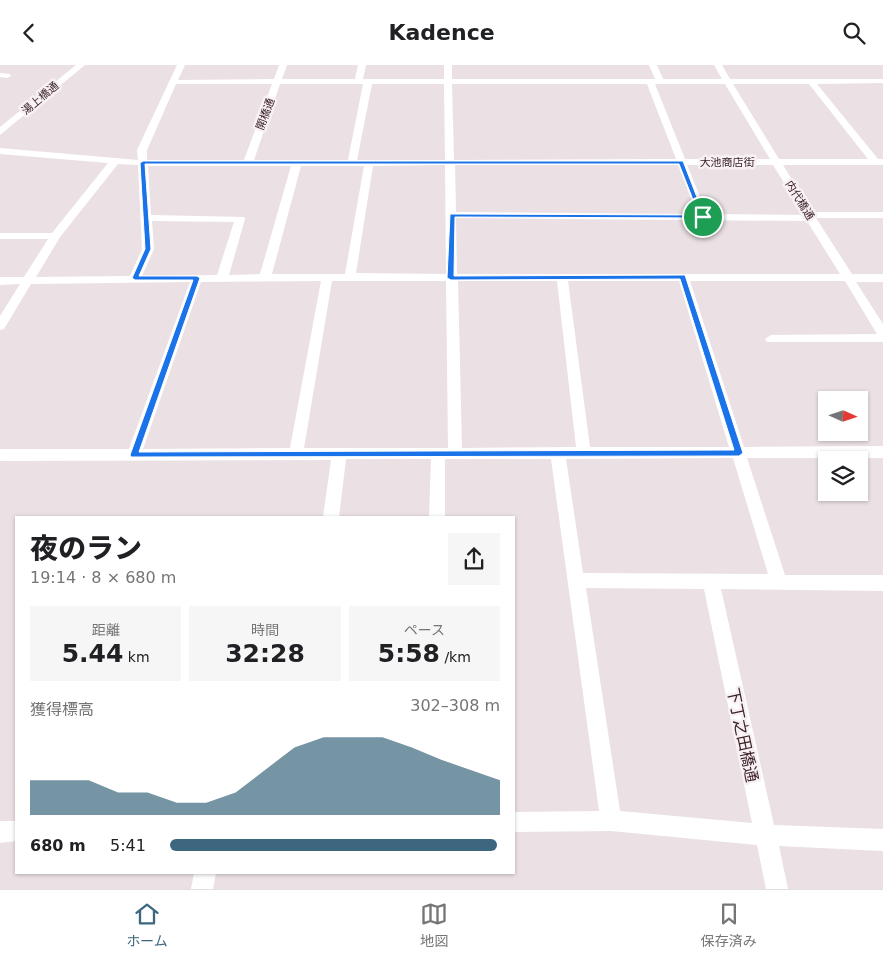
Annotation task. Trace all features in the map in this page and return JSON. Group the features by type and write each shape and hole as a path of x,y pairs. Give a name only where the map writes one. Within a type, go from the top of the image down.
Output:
{"street":[{"name":"湯上橋通","path":"0,132 80,65"},
{"path":"135,278 148,249 142,150 181,65"},
{"name":"開橋通","path":"248,163 283,65"},
{"path":"358,82 362,65"},
{"path":"448,65 455,454"},
{"path":"654,65 655,82 681,162 703,217"},
{"name":"内代橋通","path":"718,65 883,336"},
{"path":"174,81 883,81"},
{"path":"811,81 879,162"},
{"path":"352,162 368,82"},
{"name":"大池商店街","path":"0,151 143,163 879,162"},
{"path":"0,325 56,236 114,161"},
{"path":"265,278 297,162"},
{"path":"350,277 369,162"},
{"path":"452,215 703,217 883,215"},
{"path":"147,218 240,219 222,278"},
{"path":"0,236 56,236"},
{"path":"296,455 327,277"},
{"path":"0,281 327,277 883,278"},
{"path":"562,277 584,454"},
{"path":"683,277 778,582"},
{"path":"134,455 197,278"},
{"path":"771,339 883,336"},
{"path":"0,455 883,452"},
{"path":"437,516 438,454"},
{"path":"558,454 611,821"},
{"path":"332,516 339,455"},
{"path":"576,580 778,582 881,587"},
{"name":"下丁之田橋通","path":"711,581 777,889"},
{"path":"515,822 611,821 764,835 883,840"},
{"path":"0,832 15,831"},
{"path":"202,889 205,874"}],"route":[{"path":"681,162 703,217 452,215 451,278 683,277 739,453 134,455 197,278 135,278 148,249 143,163 681,162"}]}
